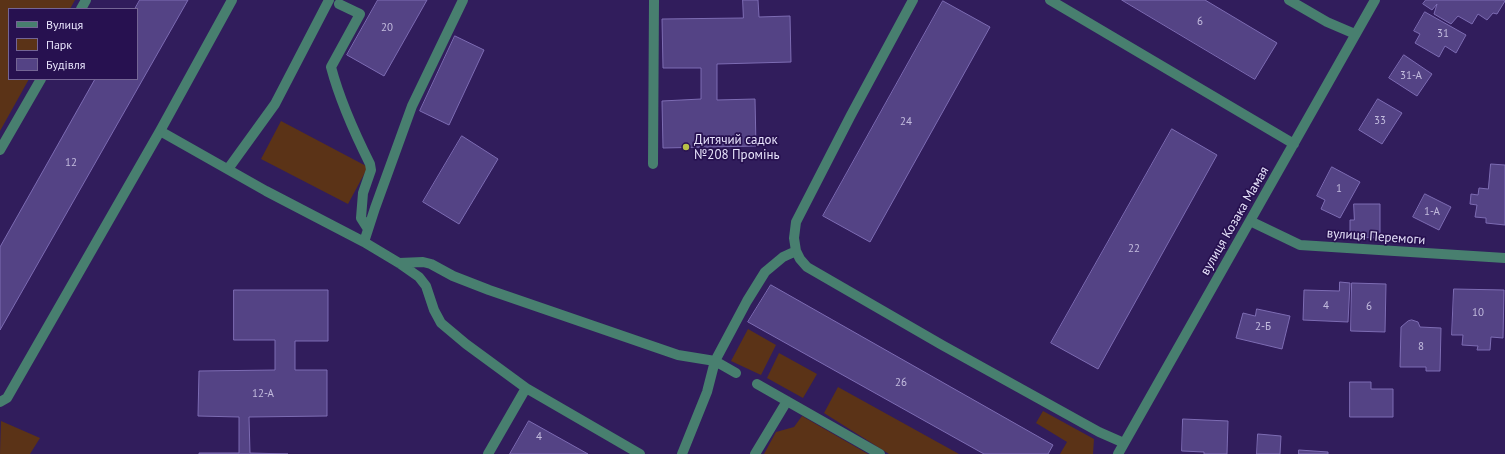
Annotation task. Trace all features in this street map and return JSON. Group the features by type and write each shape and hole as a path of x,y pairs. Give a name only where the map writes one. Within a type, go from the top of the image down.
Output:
{"street":[{"path":"0,402 7,398 160,131 232,0"},
{"path":"228,169 275,104 329,0"},
{"path":"364,242 412,106 463,0"},
{"path":"653,164 654,0"},
{"path":"913,0 850,115 796,222 794,238 796,251 800,260 807,267 942,346 1099,432 1124,443"},
{"path":"1050,0 1294,144"},
{"path":"1289,0 1327,22 1355,34"},
{"name":"вулиця Козака Мамая","path":"1118,454 1375,0"},
{"path":"338,1 360,14 331,67 334,80 370,164 371,170 363,193 360,218 368,229"},
{"path":"0,150 40,80"},
{"path":"160,131 266,191 364,242 400,263 419,277 426,286 434,310 441,323 466,344 526,388 640,454"},
{"name":"вулиця Перемоги","path":"1250,221 1300,245 1505,258"},
{"path":"682,454 707,392 715,361 747,301 765,272 783,257 796,251"},
{"path":"400,263 423,262 431,264 453,276 471,283 678,355 715,361 736,373"},
{"path":"757,384 880,454"},
{"path":"488,454 526,388"},
{"path":"755,454 787,401"}],"green space":[{"path":"0,0 75,0 71,8 8,8 8,80 28,80 0,131"},
{"path":"281,121 368,167 348,204 261,159"},
{"path":"748,329 776,345 761,375 731,361"},
{"path":"779,353 817,374 803,398 767,378"},
{"path":"838,387 959,454 889,454 824,413"},
{"path":"1043,411 1094,439 1093,454 1060,454 1067,442 1036,423"},
{"path":"802,416 868,454 764,454 776,432 794,427"},
{"path":"1,421 40,438 30,454 0,454"}],"building":[{"path":"140,0 188,0 0,330 0,247 94,80 138,80 138,8 136,8"},
{"path":"378,0 427,0 384,76 347,55"},
{"path":"743,0 758,0 759,17 790,16 791,62 717,64 717,100 755,99 756,146 663,148 662,101 701,99 701,68 663,68 662,19 743,18"},
{"path":"1122,0 1205,0 1277,43 1255,79"},
{"path":"1426,0 1505,1 1497,14 1493,13 1487,20 1478,14 1472,24 1458,16 1451,24 1434,14 1437,4 1432,10 1423,4"},
{"path":"943,1 990,27 870,242 823,216"},
{"path":"1425,12 1466,35 1456,53 1445,46 1439,57 1415,43 1420,34 1414,31"},
{"path":"455,36 484,50 449,125 420,111"},
{"path":"1404,55 1432,74 1417,96 1389,78"},
{"path":"1378,99 1402,113 1382,144 1359,130"},
{"path":"1172,129 1217,155 1098,369 1051,343"},
{"path":"462,136 498,159 459,224 423,202"},
{"path":"1491,164 1505,165 1505,225 1486,223 1486,218 1475,217 1477,205 1470,204 1471,194 1478,195 1479,188 1488,189"},
{"path":"1332,167 1360,182 1340,218 1321,209 1325,200 1317,196"},
{"path":"1425,194 1451,207 1439,230 1413,217"},
{"path":"1354,204 1380,204 1380,238 1350,237 1350,220 1354,220"},
{"path":"1340,282 1350,283 1348,322 1303,320 1304,290 1339,291"},
{"path":"1352,283 1386,284 1385,332 1351,331"},
{"path":"771,285 1053,445 1048,454 984,454 748,322"},
{"path":"1454,289 1504,290 1503,338 1491,337 1490,350 1477,350 1478,346 1462,345 1463,335 1452,335"},
{"path":"234,290 328,290 328,341 295,341 295,370 327,370 327,416 249,417 250,453 288,454 199,454 239,453 239,417 198,416 199,371 275,370 275,340 234,340"},
{"path":"1257,309 1290,316 1282,349 1236,338 1243,313 1255,316"},
{"path":"1412,320 1418,322 1420,327 1441,328 1440,371 1426,371 1426,367 1400,367 1401,327 1408,321"},
{"path":"1350,382 1371,382 1371,389 1393,389 1393,417 1350,417"},
{"path":"1183,419 1228,421 1227,454 1204,454 1204,452 1182,451"},
{"path":"529,421 588,454 510,454"},
{"path":"1258,434 1281,436 1280,454 1257,454"},
{"path":"1299,450 1328,452 1328,454 1299,454"}],"place":[{"name":"Дитячий садок №208 Промінь","path":"686,147"}]}
